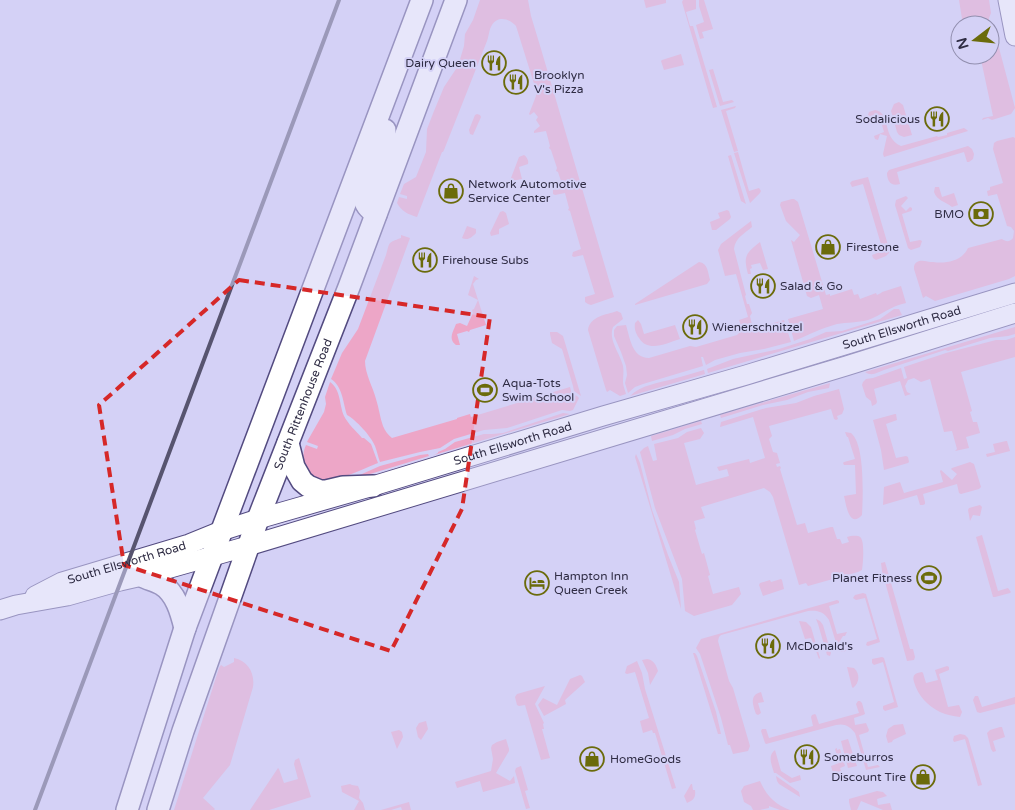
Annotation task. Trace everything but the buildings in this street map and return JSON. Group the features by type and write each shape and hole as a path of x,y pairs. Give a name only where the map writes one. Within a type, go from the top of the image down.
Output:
{"main road":[{"path":"127,810 185,628 422,0"},
{"name":"South Rittenhouse Road","path":"158,810 186,721 248,546 346,295 456,0"},
{"path":"376,214 368,207 364,197 384,140 386,95"},
{"path":"288,443 294,467 302,481 308,486 326,491 343,487 373,486"},
{"path":"142,576 167,588 175,599 185,628"}],"street":[{"path":"1008,0 1015,36"},
{"name":"South Ellsworth Road","path":"8,608 62,582 189,544 258,519 746,375 1015,293"},
{"name":"South Ellsworth Road","path":"8,608 67,596 248,546 1015,314"}],"highlighted area":[{"path":"239,280 490,317 462,509 391,651 124,565 99,405"}],"shaded area":[{"path":"480,0 528,0 531,16 614,297 591,305 585,302 585,297 595,294 583,255 572,256 573,252 581,249 570,211 568,210 565,193 553,194 553,190 563,187 549,148 546,131 534,133 540,126 536,120 538,117 534,112 529,114 536,96 536,90 516,26 511,21 497,20 491,27 417,217 401,209 397,203 399,197 407,199 407,196 400,194 404,184 416,177 426,152 427,129 444,87 458,66 464,46 465,34 473,20"},
{"path":"644,0 666,0 666,3 646,8"},
{"path":"683,0 696,0 696,9 686,12 690,26 693,26 717,107 713,108 682,2"},
{"path":"699,0 704,0 713,29 702,32 704,38 700,39 696,25 704,22"},
{"path":"959,0 989,0 990,15 961,15"},
{"path":"1000,52 1015,108 1011,114 992,120 988,118 982,120 983,118 993,116 982,65 1000,65"},
{"path":"681,54 684,65 664,70 662,60"},
{"path":"713,69 723,102 732,100 734,102 720,106 709,70"},
{"path":"899,102 903,105 912,135 904,137 897,132 891,111 894,104"},
{"path":"736,106 726,111 738,151 734,152 721,110"},
{"path":"875,110 883,116 891,137 901,146 947,135 947,133 964,128 968,131 884,157 887,136 880,134 878,140 874,136 884,132 879,115 871,117 868,115 869,112"},
{"path":"477,114 481,117 473,135 470,134 469,130"},
{"path":"1015,138 1015,276 935,301 926,296 923,298 914,269 914,265 917,262 938,263 953,261 962,256 968,248 1002,239 1009,241 1013,238 1014,231 1011,227 1007,226 997,194 988,196 987,191 990,190 990,187 1003,183 993,149 994,143"},
{"path":"968,146 974,154 973,159 969,162 967,162 964,152 897,172 900,184 892,184 888,179 887,173 889,170"},
{"path":"738,152 749,191 759,188 761,191 750,203 734,153"},
{"path":"524,155 528,159 528,164 519,167 522,179 512,181 511,178 519,157"},
{"path":"731,155 746,204 741,201 728,156"},
{"path":"868,177 890,252 876,260 872,255 883,251 863,184 852,187 850,183"},
{"path":"935,187 939,187 942,197 954,193 958,205 952,207 939,199 934,192"},
{"path":"906,196 908,198 901,206 906,211 910,207 912,208 911,211 902,214 910,242 922,241 920,247 911,250 908,248 895,205 896,200"},
{"path":"792,199 798,202 826,295 830,294 830,296 852,289 854,295 858,294 860,299 901,286 906,303 895,306 868,320 837,324 794,341 788,319 823,309 819,295 811,298 807,296 791,240 794,242 800,235 786,221 780,205 781,202"},
{"path":"727,210 731,217 730,219 716,230 712,230 710,222 720,218 718,213"},
{"path":"500,212 506,213 509,224 499,229 499,234 491,236 490,233"},
{"path":"751,221 752,227 738,239 734,249 747,304 749,304 752,313 750,316 753,329 784,320 791,342 740,353 715,360 706,365 703,357 701,357 703,366 643,384 635,387 628,393 625,383 627,375 626,366 614,336 614,330 617,326 626,325 635,351 643,357 649,358 690,346 696,347 737,335 740,332 739,320 748,317 736,274 725,276 718,250 721,244"},
{"path":"467,226 476,229 476,233 470,238 464,239 462,238"},
{"path":"401,235 410,238 365,361 366,371 375,394 382,423 389,436 392,438 470,414 471,417 570,387 572,394 579,398 573,410 562,410 507,428 484,430 454,439 440,448 380,462 375,446 370,438 359,424 347,415 338,386 331,379 342,353 358,329 389,245 391,242 401,238"},
{"path":"760,242 768,269 763,270 760,263 751,265 751,274 748,274 747,255"},
{"path":"699,262 704,264 707,269 710,280 707,284 635,305 635,304"},
{"path":"474,276 479,279 473,284 486,325 469,332 457,334 460,345 456,345 452,338 456,324 460,323 467,326 473,313 472,310 478,300 468,295"},
{"path":"894,309 899,309 902,315 708,373 707,369 733,359 779,349 826,332 842,331 880,319"},
{"path":"617,311 621,313 623,319 613,327 612,337 622,361 623,384 626,394 620,396 610,390 607,392 606,390 588,330 589,325 595,319"},
{"path":"638,320 644,334 675,325 680,339 658,346 647,345 643,343 636,333 635,323"},
{"path":"1015,327 1015,334 990,338 948,351 945,350 875,374 865,372"},
{"path":"550,332 557,332 563,336 581,396 574,391 562,349 552,343"},
{"path":"1015,337 1015,357 961,372 972,411 970,412 973,422 977,422 980,433 966,437 969,448 955,451 957,449 952,431 944,432 930,379 921,382 914,378 908,380 905,386 907,392 911,394 905,396 900,381 874,389 877,402 872,406 871,401 866,397 862,385 866,379 901,368 904,379 907,378 904,367 946,353"},
{"path":"704,370 705,374 630,396 639,389 650,385"},
{"path":"330,382 338,393 346,419 362,438 371,444 378,463 344,477 322,481 306,467 303,456 306,445 317,449 318,446 307,442 324,412 325,397"},
{"path":"830,383 829,388 808,392 787,400 721,418 720,415"},
{"path":"839,389 844,409 842,414 837,416 838,419 834,419 831,409 769,426 772,436 769,439 773,452 777,453 780,463 776,464 777,467 780,466 781,468 797,525 805,523 808,533 833,527 837,539 840,539 842,544 849,542 847,537 860,537 863,547 862,570 808,586 806,583 799,585 773,497 764,488 701,507 705,518 694,521 695,530 702,554 704,553 713,594 739,587 741,594 732,605 694,616 685,611 682,579 655,508 640,452 648,446 653,461 657,460 654,444 678,438 687,432 701,428 704,433 700,439 684,443 696,485 729,476 727,469 719,471 717,467 749,459 750,463 765,458 753,417 720,427 721,422 766,408 796,403"},
{"path":"563,413 570,414 434,455 455,442 484,434 503,433"},
{"path":"896,414 897,420 886,424 896,458 906,456 909,462 884,470 873,420"},
{"path":"701,421 702,424 652,441 651,436"},
{"path":"845,432 851,433 856,439 861,459 863,484 862,515 858,519 854,519 849,514 844,496 856,494 855,465 844,465 843,463 855,459"},
{"path":"1007,441 1010,451 987,457 986,454 995,452 993,444"},
{"path":"428,454 429,456 344,482 380,466"},
{"path":"636,454 652,510 679,582 681,609 635,457"},
{"path":"970,462 974,464 981,487 979,489 961,494 957,484 923,494 925,504 923,505 920,505 917,495 883,505 884,487 900,482 904,493 943,482 941,470 952,480 957,474 952,468"},
{"path":"980,505 982,507 980,516 973,515 970,521 969,508"},
{"path":"982,535 998,591 1008,588 1010,593 993,597 976,537"},
{"path":"885,562 910,649 913,649 914,660 907,661 882,571 881,563"},
{"path":"781,579 784,589 763,596 760,583"},
{"path":"866,594 880,642 868,646 866,645 867,642 877,639 865,598 856,600 853,598 855,595"},
{"path":"837,600 839,603 829,606 837,634 847,632 838,644 845,649 850,644 850,647 844,652 840,652 838,649 827,617 823,613 815,611 808,611 719,637 718,641 729,681 733,688 750,746 748,751 733,754 730,745 728,745 700,654 696,648 701,639"},
{"path":"816,619 823,625 831,653 830,656 827,655"},
{"path":"799,621 806,622 811,627 819,659 811,638 805,639"},
{"path":"693,653 697,656 716,712 721,734 718,734"},
{"path":"234,658 250,668 253,677 253,687 230,765 203,798 215,809 174,810 219,668 221,665 224,667 234,662"},
{"path":"884,658 898,707 885,711 883,706 894,702 883,662 874,665 872,663 872,659"},
{"path":"647,659 653,662 658,671 650,685 648,673 642,660"},
{"path":"637,661 676,788 672,789 655,733 652,730 643,733 640,721 649,718 635,672 625,673 627,666"},
{"path":"947,666 949,670 939,674 948,707 959,705 962,712 960,717 943,713 931,707 921,696 914,682 913,678 915,675 922,672 926,683 938,680 935,670"},
{"path":"847,667 854,668 858,675 858,681 853,688 852,687"},
{"path":"580,675 585,682 565,700 566,704 544,716 538,705 543,698 557,705 570,679"},
{"path":"545,686 535,704 544,723 544,729 542,729 550,758 541,760 525,705 517,705 515,697 517,694"},
{"path":"761,692 764,702 758,703 761,713 758,715 756,714 753,698 757,693"},
{"path":"975,696 978,696 982,707 1015,697 1015,704 980,713 977,712 973,700"},
{"path":"858,701 862,703 865,714 854,718 855,725 866,723 869,730 859,735 868,767 878,765 880,767 866,770 855,733 844,725 839,724 765,743 762,729 766,729 769,738 813,726 811,717 815,714 819,724 859,713 856,704"},
{"path":"426,721 428,729 421,740 418,737 416,728 419,723"},
{"path":"903,724 906,734 888,743 886,736 888,729 894,725"},
{"path":"1002,727 1005,737 993,741 996,751 993,752 987,733"},
{"path":"399,730 402,732 403,737 397,749 391,732"},
{"path":"960,734 968,738 982,785 978,786 965,739 954,742 953,740 954,736"},
{"path":"506,739 509,751 496,773 510,781 514,776 515,783 483,792 480,781 457,788 455,782 491,771 493,759 492,745"},
{"path":"848,739 857,766 848,768 841,741"},
{"path":"837,748 837,750 840,749 845,766 840,768 841,771 833,773 831,766 839,763 835,749"},
{"path":"775,750 781,771 792,778 800,775 801,780 790,783 774,773 771,755"},
{"path":"299,758 311,797 269,810 250,810 278,768 284,783 298,779 294,764 295,760"},
{"path":"521,766 528,790 525,791 530,808 526,809 515,771 516,768"},
{"path":"776,776 799,792 800,797 779,784"},
{"path":"760,781 772,799 790,810 780,810 769,806 769,808 753,810 751,806 744,802 741,791 744,786"},
{"path":"350,784 358,786 360,791 359,798 365,810 354,810 359,801 342,792 341,786"},
{"path":"691,784 693,790 695,790 695,795 687,803 684,796"},
{"path":"877,791 883,792 887,796 877,799 878,805 890,803 892,810 883,810 861,801 857,810 851,810 849,799"},
{"path":"409,802 411,810 402,810 401,807 381,810"}],"railway":[{"path":"35,810 339,0"}],"place":[{"name":"Dairy Queen","path":"494,63"},
{"name":"Brooklyn V's Pizza","path":"516,82"},
{"name":"Sodalicious","path":"937,119"},
{"name":"Network Automotive Service Center","path":"451,191"},
{"name":"BMO","path":"981,214"},
{"name":"Firestone","path":"828,247"},
{"name":"Firehouse Subs","path":"425,260"},
{"name":"Salad & Go","path":"763,286"},
{"name":"Wienerschnitzel","path":"695,327"},
{"name":"Aqua-Tots Swim School","path":"485,390"},
{"name":"Planet Fitness","path":"929,578"},
{"name":"Hampton Inn Queen Creek","path":"537,583"},
{"name":"McDonald's","path":"768,646"},
{"name":"Someburros","path":"807,757"},
{"name":"HomeGoods","path":"592,759"},
{"name":"Discount Tire","path":"923,777"}]}
